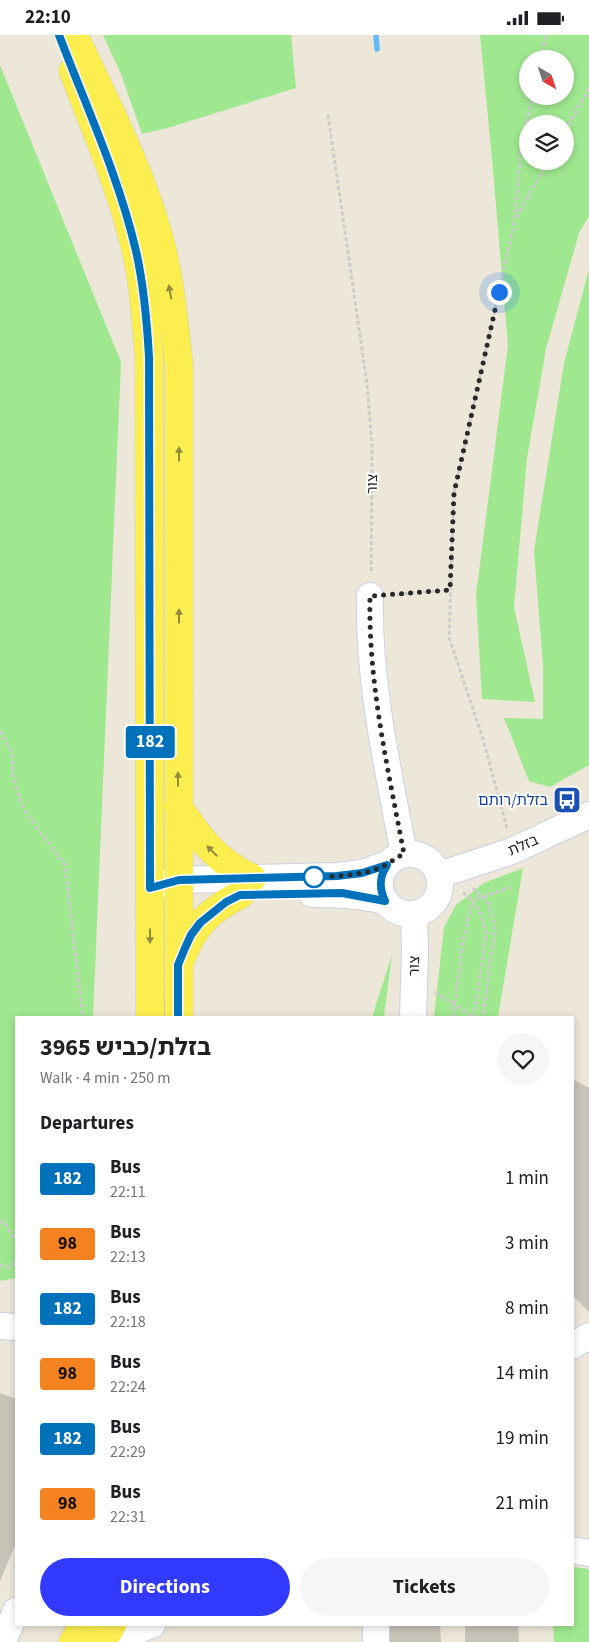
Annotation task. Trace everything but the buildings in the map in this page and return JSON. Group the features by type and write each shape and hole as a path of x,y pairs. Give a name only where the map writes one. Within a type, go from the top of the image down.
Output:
{"main road":[{"path":"59,35 118,190 136,251 145,298 149,367 150,1016"},
{"path":"74,35 117,126 140,182 160,241 171,295 179,365 178,1016"},
{"path":"178,805 195,831 210,849 234,870 246,887 200,923 191,935 178,965"},
{"path":"73,1642 82,1626"},
{"path":"102,1642 111,1626"}],"street":[{"path":"370,596 376,700 396,859"},
{"name":"בזלת","path":"447,872 512,851 589,815"},
{"path":"246,887 362,873 396,859 413,854 430,860 447,872 441,883 436,900 423,911 414,914 398,912 385,901 380,883 382,873 396,859"},
{"path":"150,888 246,887 342,893 385,901"},
{"name":"צור","path":"413,1016 414,914"},
{"path":"0,1326 15,1327"},
{"path":"574,1345 589,1336"},
{"path":"574,1551 589,1553"},
{"path":"3,1642 15,1613"},
{"path":"128,1642 137,1630 149,1626"},
{"path":"376,1626 376,1642"}],"path":[{"path":"543,50 546,35"},
{"path":"574,115 589,88"},
{"path":"512,851 483,739 448,637 454,493 516,219 521,148 531,105"},
{"name":"צור","path":"328,115 367,384 371,428 370,596"},
{"path":"516,219 543,170"},
{"path":"370,596 450,590"},
{"path":"0,731 12,753 13,775 23,809 65,865 83,1016"},
{"path":"447,872 489,903 495,928 484,1016"},
{"path":"447,872 473,900 481,916 486,933 474,1016"},
{"path":"473,900 511,887"},
{"path":"453,1016 463,941 473,900"},
{"path":"414,979 472,1016"},
{"path":"0,1223 2,1221 15,1240"},
{"path":"0,1265 9,1267 15,1263"}],"green space":[{"path":"103,35 291,35 296,88 171,127 142,134 121,74"},
{"path":"480,35 589,35 589,216 579,233 546,349 527,458 514,607 535,702 482,699 476,595 508,345"},
{"path":"0,65 121,362 93,1016 15,1016 15,1278 0,1281"},
{"path":"589,269 589,765 550,787 529,781 504,718 543,719 543,665 534,551 564,363"},
{"path":"523,868 498,1016 434,1016 444,927 456,905 484,883"},
{"path":"392,955 384,1016 372,1016"},
{"path":"574,1567 589,1569 589,1642 554,1642 553,1626 574,1626"}],"waterway":[{"path":"376,35 377,49"}],"bus line":[{"name":"182","path":"59,35 118,190 136,251 145,298 149,357 150,888 179,880 337,876 362,873 387,865 382,873 380,883 385,901 342,893 240,895 213,911 191,935 178,965 178,1016"}],"place":[{"name":"בזלת/רותם","path":"567,800"}],"route":[{"path":"314,877 362,873 387,865 395,858 404,854 376,700 370,596 450,590 454,493 499,292"}]}
